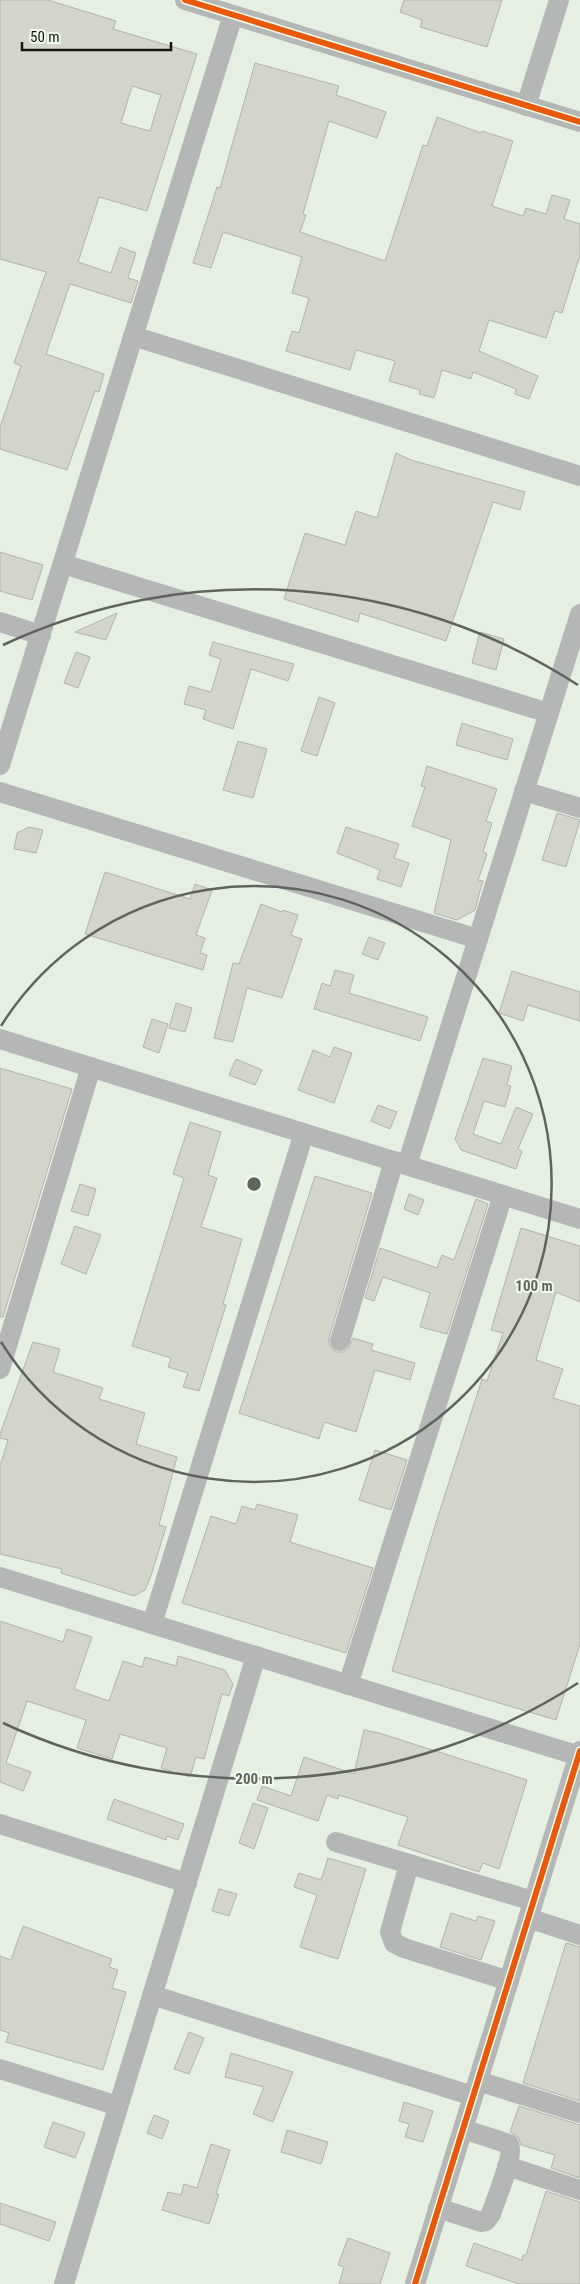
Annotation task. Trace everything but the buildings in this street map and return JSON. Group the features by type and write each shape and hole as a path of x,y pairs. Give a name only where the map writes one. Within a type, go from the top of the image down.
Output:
{"street":[{"path":"186,0 580,122"},
{"path":"526,106 559,0"},
{"path":"0,765 233,15"},
{"path":"133,336 580,476"},
{"path":"63,564 549,713"},
{"path":"340,1341 478,939 580,614"},
{"path":"0,622 41,635"},
{"path":"524,791 580,808"},
{"path":"0,792 478,939"},
{"path":"0,1038 580,1219"},
{"path":"0,1369 91,1067"},
{"path":"152,1624 304,1133"},
{"path":"348,1684 503,1195"},
{"path":"0,1577 579,1753 415,2284"},
{"path":"64,2284 256,1656"},
{"path":"0,1824 187,1883"},
{"path":"336,1842 409,1864 530,1910 580,1935"},
{"path":"409,1864 390,1932 394,1943 404,1948 509,1980"},
{"path":"152,1995 475,2088 580,2113"},
{"path":"0,2069 118,2106"},
{"path":"438,2208 481,2222 486,2220 491,2214 507,2166 511,2151 509,2144 463,2129"},
{"path":"507,2166 580,2190"}],"shaded area":[{"path":"0,0 580,0 580,2284 0,2284"}],"cycle path":[{"path":"185,0 580,122"},
{"path":"415,2284 580,1751"}]}
